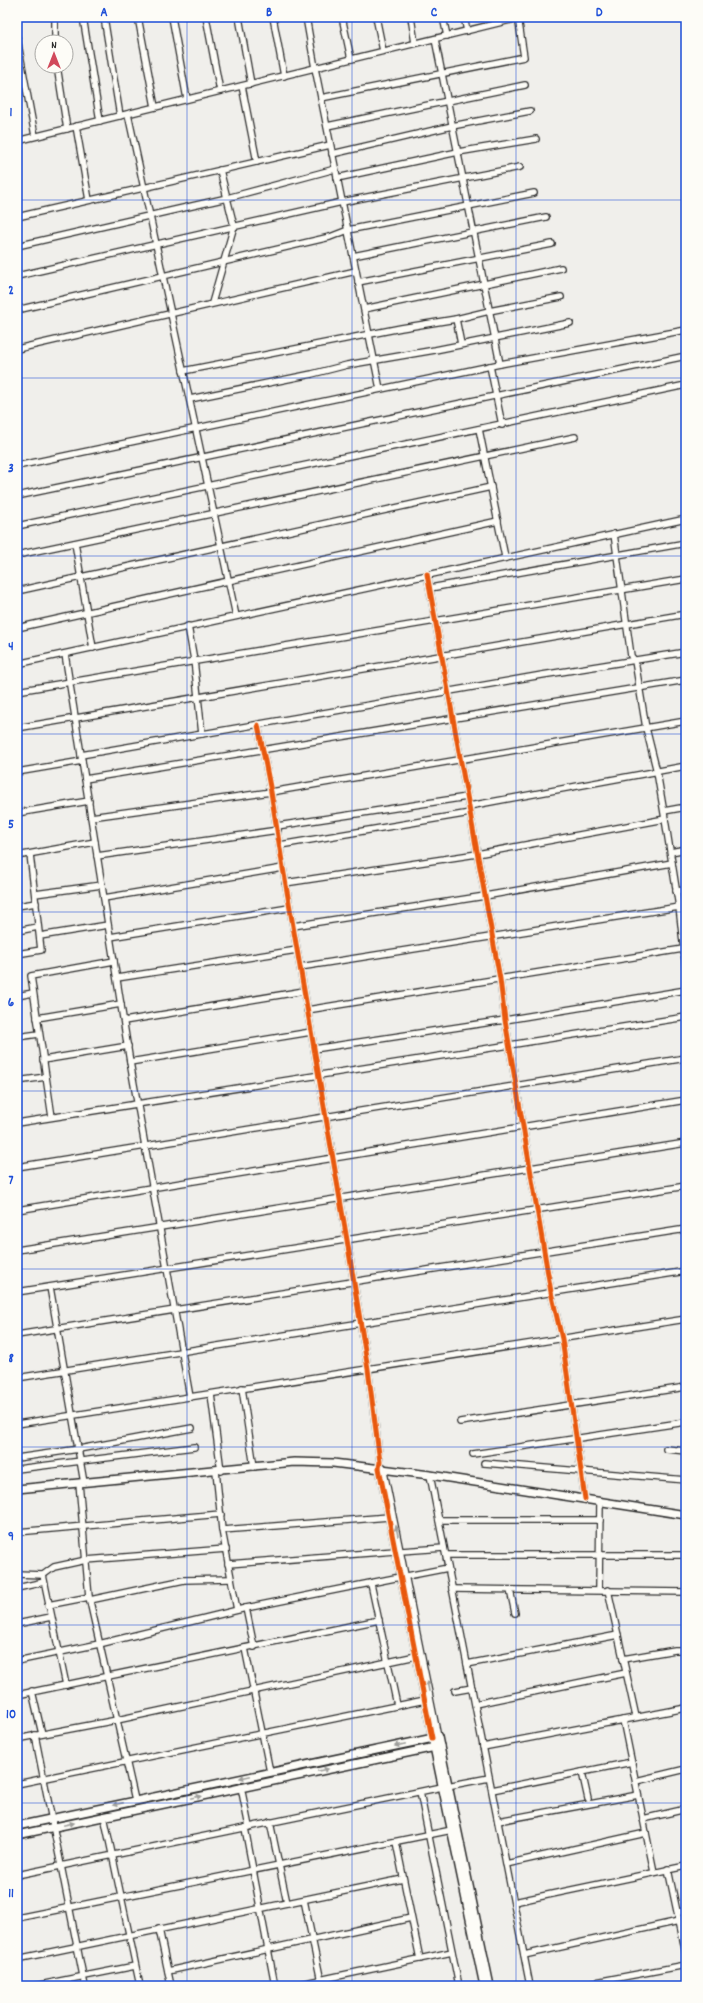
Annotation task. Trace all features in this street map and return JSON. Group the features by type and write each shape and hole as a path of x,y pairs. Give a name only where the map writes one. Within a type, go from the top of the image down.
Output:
{"main road":[{"path":"17,1489 218,1471 294,1462 325,1463 381,1466 686,1515"},
{"path":"17,1826 435,1738 490,1986"},
{"path":"17,1835 437,1746"},
{"path":"445,1786 452,1830 484,1986"}],"street":[{"path":"55,17 55,34"},
{"path":"83,17 100,121"},
{"path":"104,17 120,116"},
{"path":"138,17 155,107"},
{"path":"172,17 187,100"},
{"path":"206,17 220,91"},
{"path":"239,17 251,84"},
{"path":"273,17 284,76"},
{"path":"306,17 330,145 380,389"},
{"path":"342,17 350,59"},
{"path":"376,17 383,51"},
{"path":"411,17 415,43"},
{"path":"443,17 447,36"},
{"path":"464,17 467,31"},
{"path":"17,141 467,31 497,20 520,17 524,57 321,98"},
{"path":"17,38 35,136"},
{"path":"435,38 500,364"},
{"path":"58,74 67,128"},
{"path":"327,126 525,85"},
{"path":"242,86 258,162"},
{"path":"332,154 452,126 530,111"},
{"path":"128,114 236,616"},
{"path":"76,126 90,200"},
{"path":"337,178 458,152 536,139"},
{"path":"17,216 330,145"},
{"path":"17,276 342,202 520,167"},
{"path":"17,246 227,198 335,169"},
{"path":"212,303 234,226 220,170"},
{"path":"17,310 330,237 348,230 468,204 534,192"},
{"path":"353,256 546,217"},
{"path":"358,282 479,257 552,244"},
{"path":"364,309 561,268"},
{"path":"17,349 356,271"},
{"path":"183,371 369,335 456,320 489,311 561,296"},
{"path":"456,320 461,344"},
{"path":"190,399 312,374 347,365 375,362 570,323"},
{"path":"17,466 490,366 686,330"},
{"path":"17,496 686,356"},
{"path":"490,366 502,425"},
{"path":"17,526 686,385"},
{"path":"479,429 505,558"},
{"path":"17,555 75,544 484,455 575,437"},
{"path":"17,591 491,487"},
{"path":"17,664 686,519"},
{"path":"17,628 498,521"},
{"path":"614,534 616,555 628,625 631,656 635,661 646,728 657,772 664,811 676,891 684,932 683,949 686,969"},
{"path":"430,588 686,543"},
{"path":"75,544 93,648"},
{"path":"427,574 500,979 505,1020 551,1292 562,1339 578,1439 585,1499"},
{"path":"17,691 686,578"},
{"path":"17,728 686,614"},
{"path":"188,626 194,660 202,734"},
{"path":"17,772 202,734 686,652"},
{"path":"65,654 130,1062 190,1397"},
{"path":"85,779 686,680"},
{"path":"91,817 271,792 686,721"},
{"path":"258,725 271,792 285,883 347,1240 368,1369 388,1517 407,1576 435,1738"},
{"path":"280,846 470,810 686,766"},
{"path":"97,856 467,797"},
{"path":"17,813 89,801"},
{"path":"664,811 686,807"},
{"path":"285,883 477,854 665,819"},
{"path":"17,856 95,842"},
{"path":"670,852 686,849"},
{"path":"17,954 41,950 30,854"},
{"path":"293,926 485,896 672,863"},
{"path":"104,898 283,868"},
{"path":"35,894 102,885"},
{"path":"676,891 686,890"},
{"path":"17,906 36,903"},
{"path":"300,967 679,907"},
{"path":"110,936 290,908"},
{"path":"40,936 108,925"},
{"path":"17,930 38,927"},
{"path":"307,1010 683,949"},
{"path":"117,978 297,950"},
{"path":"52,1118 31,976 114,961"},
{"path":"314,1049 505,1020 686,990"},
{"path":"124,1021 304,991"},
{"path":"17,996 33,993"},
{"path":"37,1018 121,1004"},
{"path":"17,1123 318,1074 686,1017"},
{"path":"130,1062 311,1032"},
{"path":"17,1037 39,1034"},
{"path":"43,1060 128,1046"},
{"path":"17,1166 686,1058"},
{"path":"17,1081 46,1077"},
{"path":"17,1210 153,1189 686,1100"},
{"path":"17,1250 686,1143"},
{"path":"17,1292 686,1186"},
{"path":"17,1336 353,1283 686,1228"},
{"path":"17,1378 686,1271"},
{"path":"50,1287 79,1449 82,1483 83,1525 90,1598 106,1676 135,1800"},
{"path":"17,1424 686,1319"},
{"path":"460,1422 686,1387"},
{"path":"242,1388 254,1467"},
{"path":"211,1394 218,1471 220,1514 230,1579 237,1610"},
{"path":"473,1454 686,1422"},
{"path":"17,1458 79,1449 192,1428"},
{"path":"17,1469 194,1446"},
{"path":"666,1449 686,1450"},
{"path":"484,1463 686,1480"},
{"path":"381,1466 398,1551 400,1577 425,1700 435,1738"},
{"path":"430,1475 530,1986"},
{"path":"599,1590 600,1501"},
{"path":"17,1532 220,1514"},
{"path":"222,1530 388,1517"},
{"path":"439,1520 600,1520"},
{"path":"17,1574 43,1575 54,1567 86,1560 226,1549"},
{"path":"228,1564 398,1551 599,1555 686,1555"},
{"path":"407,1576 448,1568"},
{"path":"43,1575 48,1605 66,1685"},
{"path":"17,1661 99,1644 246,1608 400,1577"},
{"path":"48,1605 184,1580 230,1579"},
{"path":"17,1588 44,1582"},
{"path":"371,1584 380,1620 397,1705"},
{"path":"452,1590 608,1590 686,1592"},
{"path":"510,1590 515,1613"},
{"path":"608,1590 636,1717"},
{"path":"246,1608 254,1647"},
{"path":"17,1624 51,1617"},
{"path":"17,1695 380,1620"},
{"path":"467,1664 618,1635"},
{"path":"245,1648 270,1772"},
{"path":"623,1659 675,1650 686,1650"},
{"path":"17,1739 117,1720 416,1656"},
{"path":"475,1704 626,1673"},
{"path":"455,1691 472,1688"},
{"path":"32,1691 42,1734"},
{"path":"17,1784 425,1700"},
{"path":"483,1747 686,1708"},
{"path":"623,1720 654,1872"},
{"path":"35,1735 85,1986"},
{"path":"492,1790 632,1762"},
{"path":"636,1781 686,1769"},
{"path":"582,1772 588,1799"},
{"path":"17,1875 489,1778"},
{"path":"241,1787 253,1870 276,1986"},
{"path":"420,1792 459,1986"},
{"path":"498,1822 638,1795"},
{"path":"643,1819 686,1809"},
{"path":"104,1816 140,1986"},
{"path":"270,1822 286,1903"},
{"path":"17,1918 452,1830"},
{"path":"506,1864 646,1833"},
{"path":"396,1842 420,1959"},
{"path":"514,1902 686,1866"},
{"path":"668,1869 686,1953"},
{"path":"17,1959 403,1879"},
{"path":"304,1900 322,1983"},
{"path":"678,1912 686,1911"},
{"path":"168,1971 411,1918"},
{"path":"524,1955 679,1921"},
{"path":"159,1930 171,1986"},
{"path":"291,1986 322,1983 452,1952"},
{"path":"575,1986 686,1965"},
{"path":"35,1986 135,1966"}],"cycle path":[{"path":"427,574 500,979 505,1020 551,1292 562,1339 585,1499"},
{"path":"258,725 271,792 347,1240 368,1369 380,1462 379,1468 432,1738"}]}
